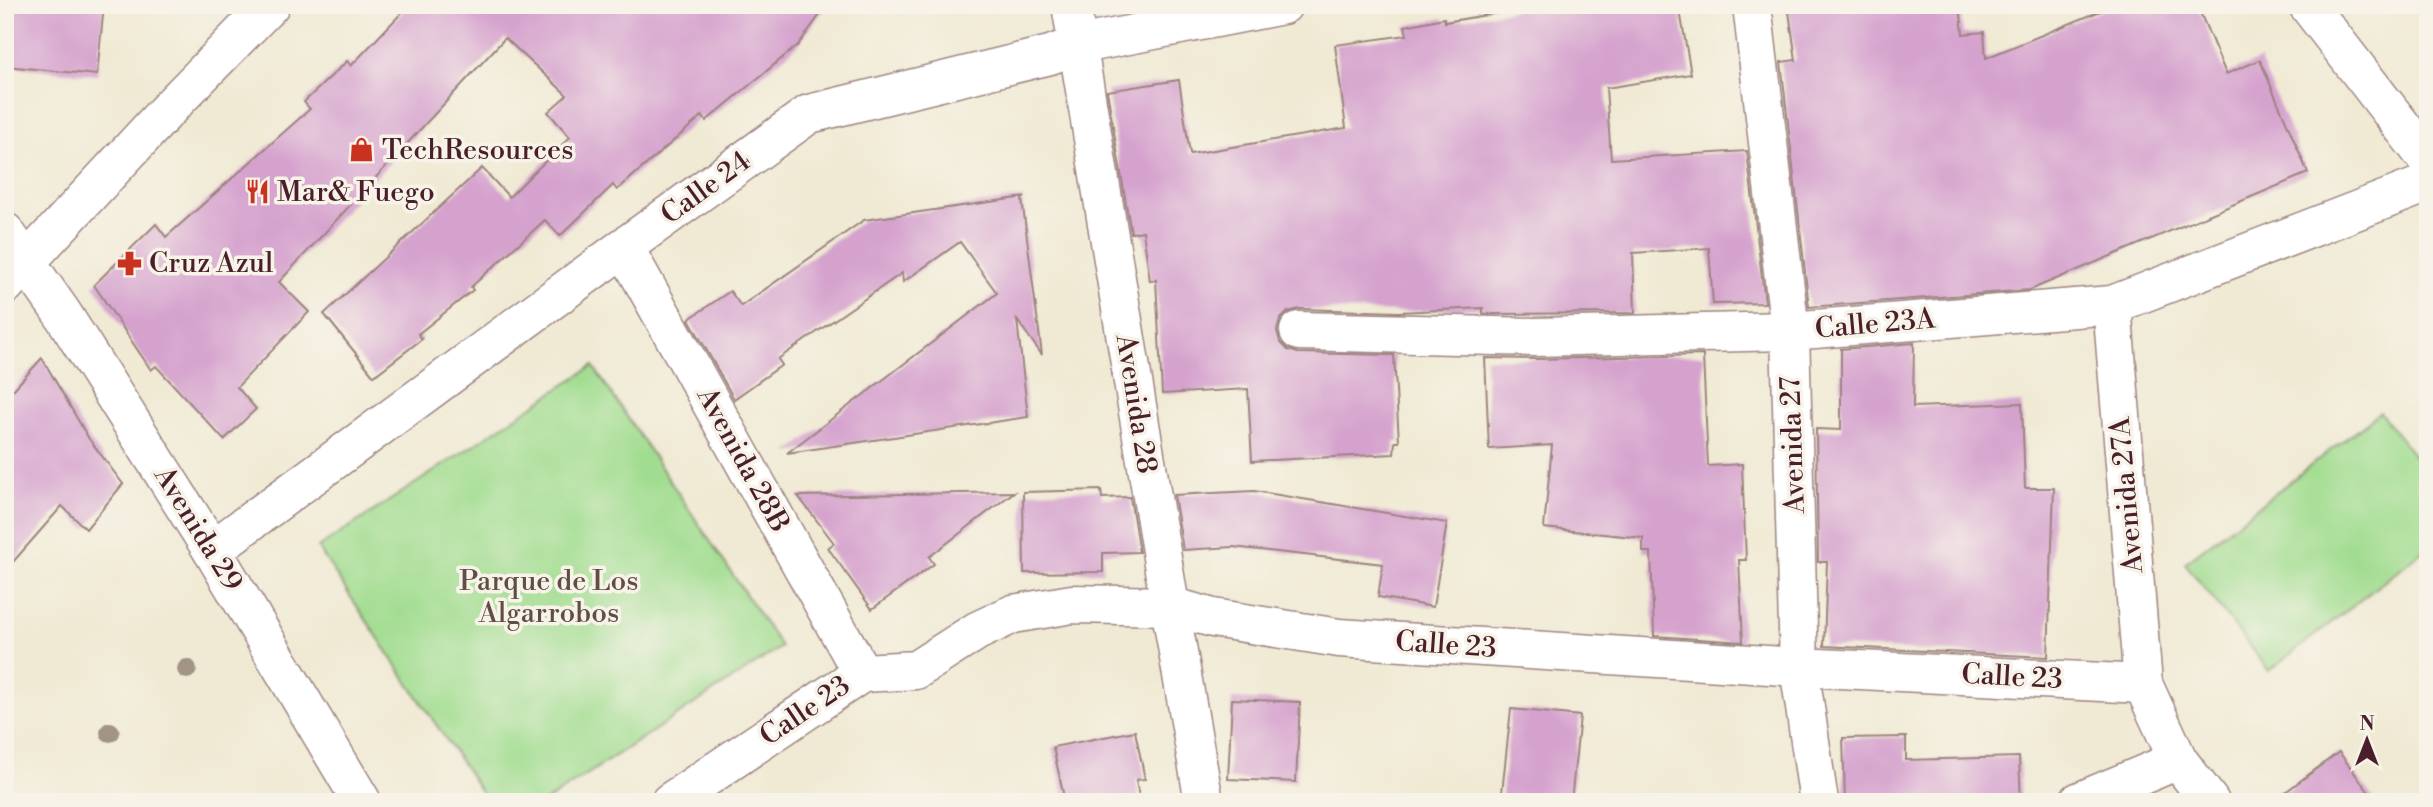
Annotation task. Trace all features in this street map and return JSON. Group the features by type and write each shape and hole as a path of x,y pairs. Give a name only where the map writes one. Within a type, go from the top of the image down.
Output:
{"street":[{"path":"12,259 173,104 270,5"},
{"name":"Avenida 28","path":"1071,5 1204,802"},
{"name":"Calle 24","path":"212,550 809,114 1050,55 1077,45 1283,5"},
{"name":"Avenida 27","path":"1752,5 1790,331 1799,667 1819,802"},
{"path":"2308,5 2428,160"},
{"name":"Calle 23A","path":"1299,331 1535,337 1790,331 2112,305 2428,183"},
{"name":"Avenida 28B","path":"624,247 862,673"},
{"name":"Avenida 29","path":"12,259 62,313 212,550 362,802"},
{"name":"Avenida 27A","path":"2112,305 2143,684"},
{"name":"Calle 23","path":"670,802 862,673 916,670 977,631 1013,614 1072,604 1170,606 1213,618 1339,638 1799,667 2143,684"},
{"path":"2143,684 2178,760 2210,802"},
{"path":"2078,802 2178,760"}],"green space":[{"name":"Parque de Los Algarrobos","path":"593,366 781,647 545,802 488,802 318,548"},
{"path":"2380,412 2428,474 2428,547 2269,671 2185,563"}],"building":[{"path":"5,5 104,5 97,75 5,66"},
{"path":"409,5 827,5 798,45 706,121 702,116 617,190 613,185 560,236 545,220 471,287 473,290 418,334 422,339 374,376 324,314 482,168 509,197 570,137 548,112 567,95 505,38 279,282 309,312 237,387 256,409 224,440 156,366 151,370 94,285 156,224 166,237 310,109 304,102 347,61 351,66"},
{"path":"1545,5 1679,5 1691,74 1606,88 1611,159 1747,151 1765,303 1713,304 1709,248 1633,253 1635,313 1483,314 1483,308 1398,312 1300,309 1288,312 1280,320 1277,331 1280,342 1288,350 1298,353 1394,355 1399,442 1395,442 1394,454 1252,461 1248,389 1162,394 1156,280 1150,281 1143,231 1131,233 1107,91 1179,80 1190,154 1346,128 1335,45 1407,35 1405,26 1444,18 1445,22"},
{"path":"1788,5 1960,5 1963,34 1984,32 1986,58 2115,5 2197,5 2226,74 2260,60 2308,173 2030,290 1809,307 1781,62 1796,60"},
{"path":"1025,197 1022,199 1042,355 1017,320 1028,417 787,453 997,293 960,242 903,282 902,273 778,359 782,365 734,399 689,319 730,291 741,306 864,220"},
{"path":"1914,343 1913,407 2022,403 2025,488 2054,488 2048,657 1824,646 1827,562 1818,562 1816,429 1841,430 1841,349"},
{"path":"1703,355 1708,466 1742,464 1746,560 1739,560 1743,642 1654,636 1651,552 1643,552 1643,538 1544,528 1552,445 1489,449 1485,358"},
{"path":"42,358 89,439 123,484 86,529 62,506 5,571 5,399"},
{"path":"1101,490 1102,498 1130,497 1139,552 1103,553 1103,572 1024,573 1023,492"},
{"path":"1254,491 1447,523 1433,607 1378,597 1383,564 1233,547 1183,550 1174,495"},
{"path":"1014,492 929,557 934,564 872,609 828,548 834,543 798,496"},
{"path":"1232,699 1300,702 1296,782 1228,779"},
{"path":"1511,709 1580,716 1571,802 1501,802"},
{"path":"1135,731 1145,779 1136,780 1140,802 1065,802 1053,747"},
{"path":"1906,737 1906,760 2019,757 2021,802 1845,802 1843,738"},
{"path":"2339,752 2376,802 2272,802"}],"place":[{"name":"TechResources","path":"362,150"},
{"name":"Mar& Fuego","path":"257,192"},
{"name":"Cruz Azul","path":"129,263"}]}
